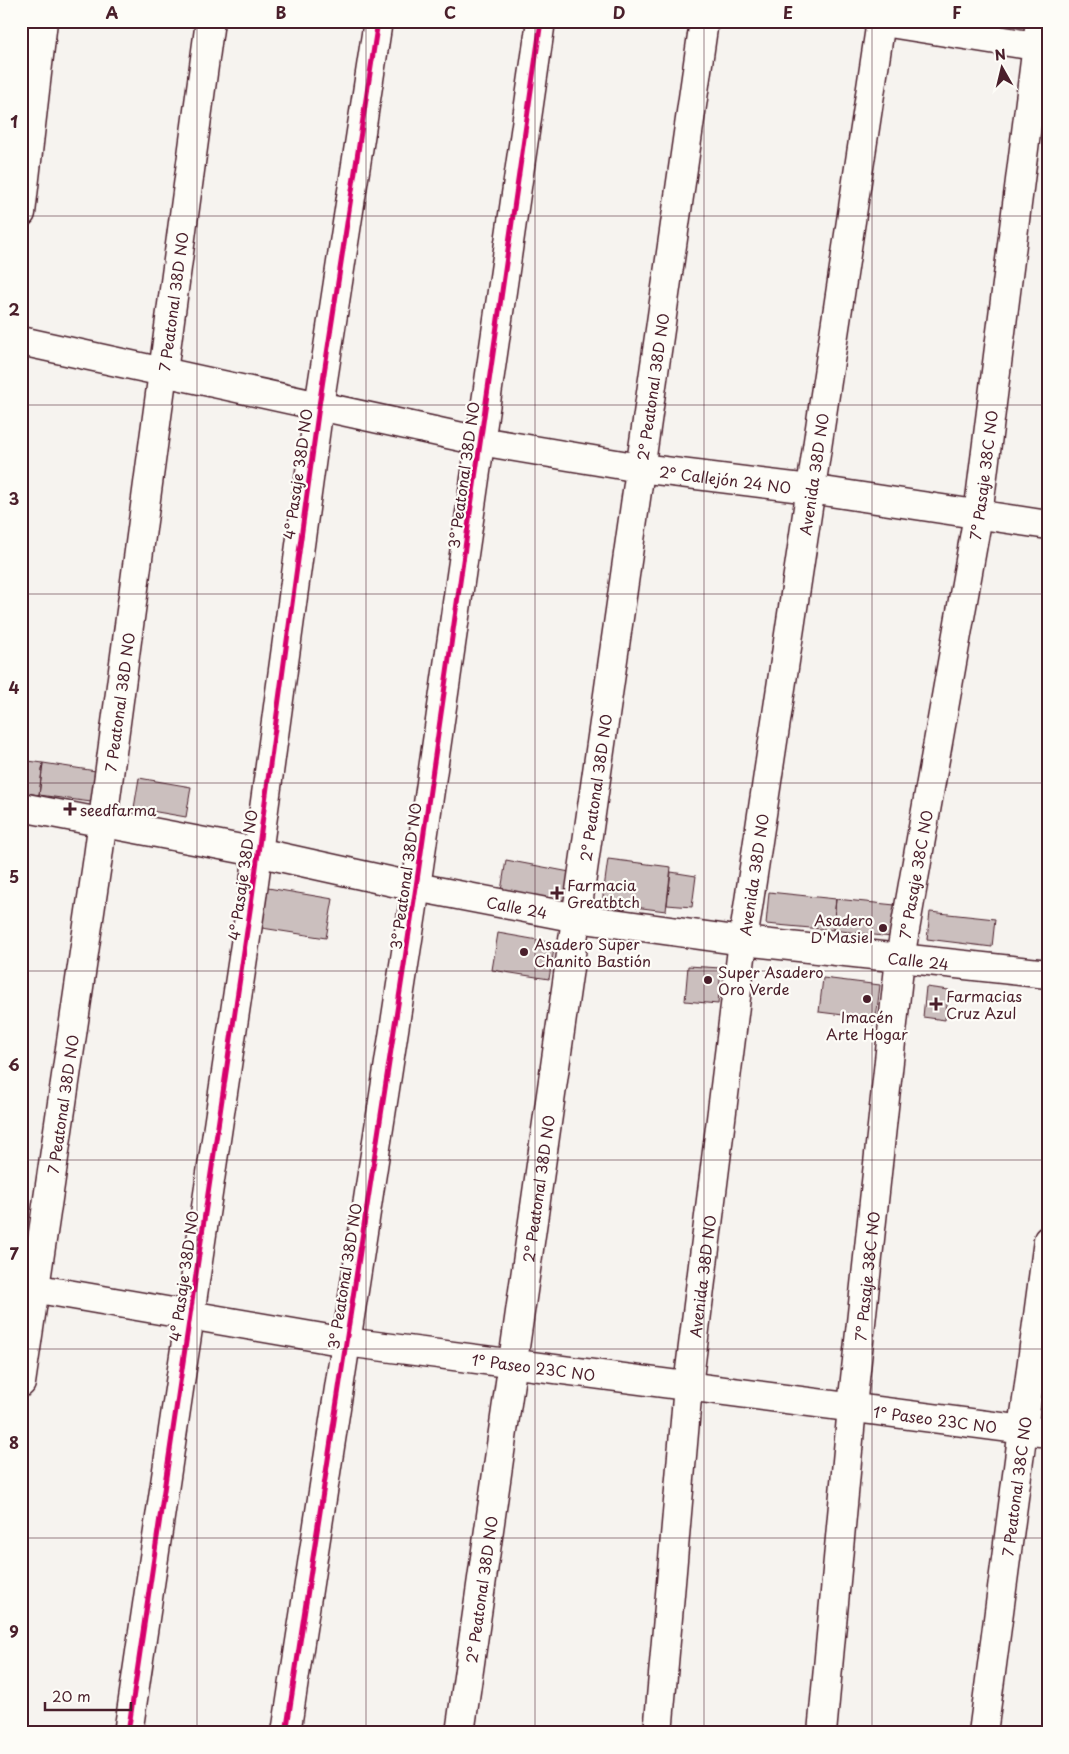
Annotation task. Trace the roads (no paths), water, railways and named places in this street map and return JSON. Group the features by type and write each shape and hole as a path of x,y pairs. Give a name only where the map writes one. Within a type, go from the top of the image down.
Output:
{"street":[{"path":"21,214 43,21"},
{"name":"7 Peatonal 38D NO","path":"21,1384 28,1287 102,822 210,21"},
{"name":"4° Pasaje 38D NO","path":"128,1733 257,852 319,406 378,21"},
{"name":"3° Peatonal 38D NO","path":"286,1733 416,887 542,21"},
{"name":"2° Peatonal 38D NO","path":"460,1733 704,21"},
{"path":"880,21 1041,38"},
{"name":"Avenida 38D NO","path":"658,1733 688,1386 743,941 880,21"},
{"name":"7° Pasaje 38C NO","path":"822,1733 852,1408 900,958 978,515 1041,38"},
{"name":"2° Callejón 24 NO","path":"21,341 480,440 640,468 810,489 1048,524"},
{"name":"Calle 24","path":"21,807 257,852 416,887 577,918 743,941 1048,974"},
{"name":"7 Peatonal 38C NO","path":"983,1733 1035,1431 1048,1240"},
{"name":"1° Paseo 23C NO","path":"28,1287 346,1342 1035,1431"}],"place":[{"name":"seedfarma","path":"70,809"},
{"name":"Farmacia Greatbtch","path":"557,893"},
{"name":"Asadero D'Masiel","path":"883,928"},
{"name":"Asadero Super Chanito Bastión","path":"524,952"},
{"name":"Super Asadero Oro Verde","path":"708,980"},
{"name":"Imacén Arte Hogar","path":"867,999"},
{"name":"Farmacias Cruz Azul","path":"936,1004"}]}
